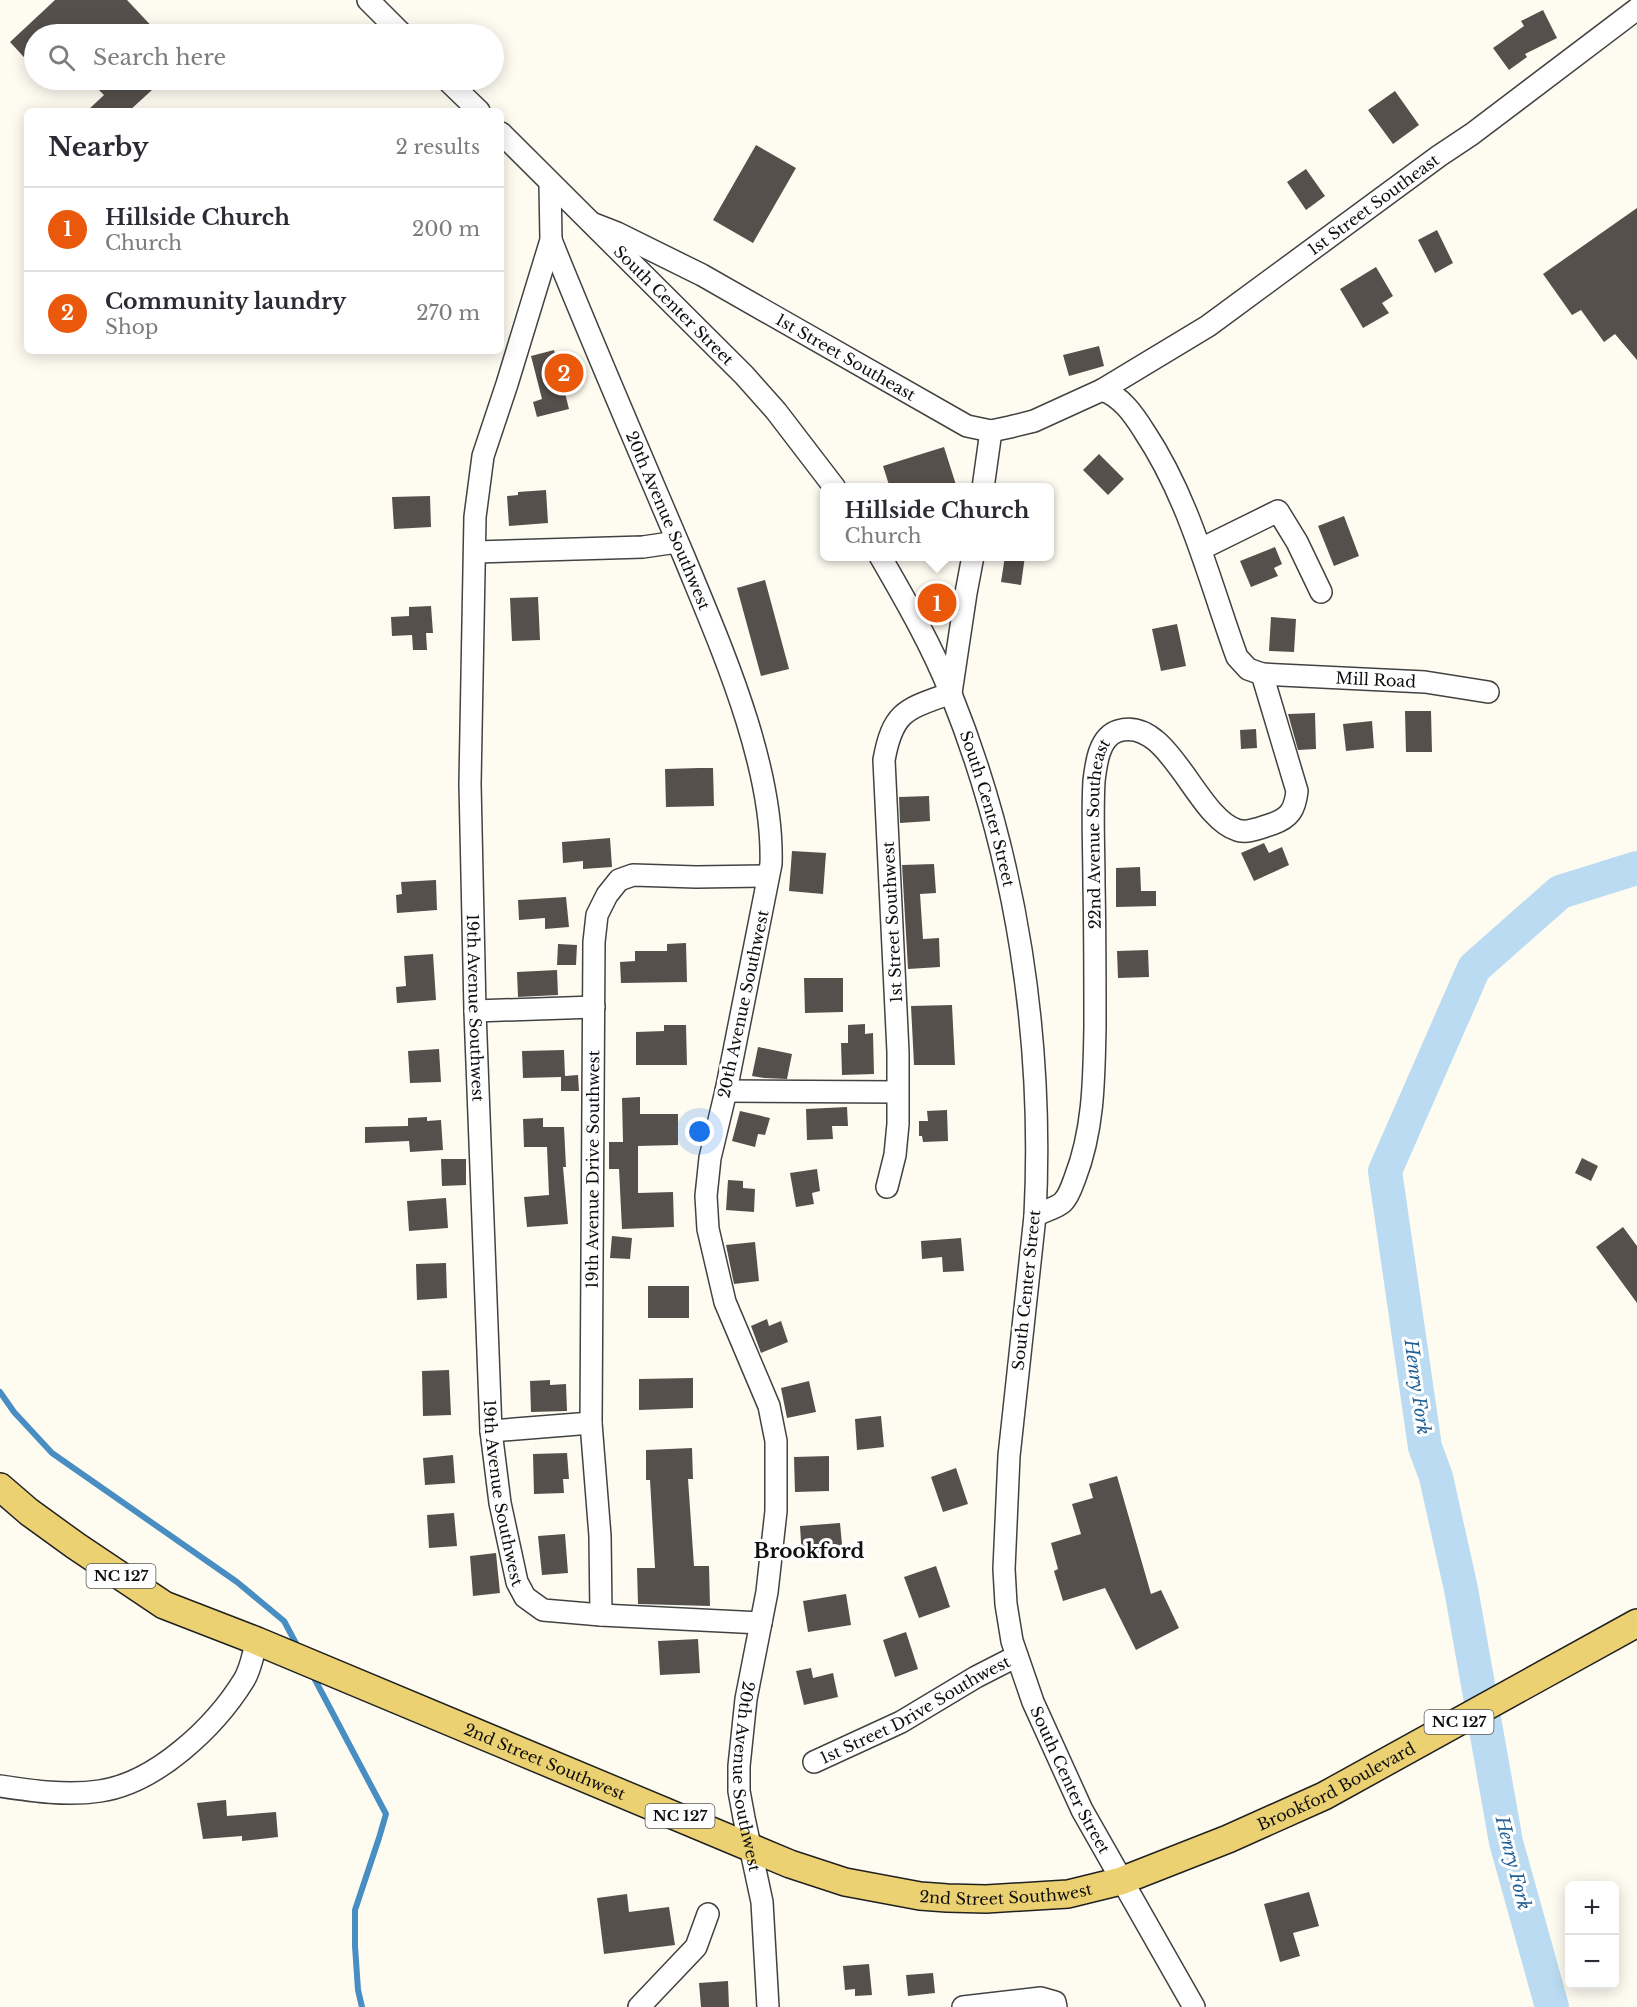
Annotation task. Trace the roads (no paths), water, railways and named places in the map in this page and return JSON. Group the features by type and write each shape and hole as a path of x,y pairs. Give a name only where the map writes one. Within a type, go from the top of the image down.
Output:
{"main road":[{"name":"NC 127","path":"0,1487 75,1546 164,1605 257,1641"},
{"name":"Brookford Boulevard","path":"1121,1881 1228,1839 1324,1796 1637,1623"},
{"name":"2nd Street Southwest","path":"257,1641 695,1822 751,1848 845,1882 938,1898 986,1899 1068,1894 1121,1881"}],"street":[{"path":"368,0 392,24"},
{"name":"1st Street Southeast","path":"594,225 617,233 702,275 967,426 991,431 1034,421 1102,390 1208,326 1438,156 1472,134 1637,9"},
{"path":"457,90 476,108"},
{"name":"South Center Street","path":"504,136 744,375 776,411 831,483"},
{"name":"19th Avenue Southwest","path":"550,183 551,240 483,456 475,517 470,784 475,1011 491,1378 491,1431 505,1526 517,1582 525,1597 543,1610 601,1616 761,1623"},
{"name":"20th Avenue Southwest","path":"551,240 720,644 747,724 770,818 771,864 726,1091 710,1158 706,1196 708,1229 725,1302 769,1406 776,1441 776,1511 767,1592 746,1699 739,1766 740,1791 762,1902 768,2007"},
{"path":"1102,390 1110,392 1123,404 1158,453 1175,485 1201,549 1236,657 1248,669 1262,674"},
{"path":"984,483 991,431"},
{"path":"1201,549 1278,511 1297,542 1321,592"},
{"path":"475,552 643,547 678,542"},
{"name":"South Center Street","path":"883,561 933,654 951,693 975,758 990,806 1020,948 1034,1066 1036,1179 1035,1216 1009,1456 1004,1569 1006,1604 1012,1641 1033,1702 1082,1810 1194,2007"},
{"path":"951,693 973,561"},
{"name":"Mill Road","path":"1262,674 1425,682 1488,692"},
{"name":"22nd Avenue Southeast","path":"1035,1216 1063,1203 1068,1195 1084,1154 1090,1121 1094,1076 1095,936 1092,828 1094,778 1099,752 1104,741 1115,731 1123,729 1140,731 1159,742 1214,814 1235,830 1252,830 1276,822 1288,816 1296,804 1297,791 1262,674"},
{"name":"1st Street Southwest","path":"887,1187 895,1155 898,1124 897,1003 884,760 888,739 894,725 911,707 951,693"},
{"name":"19th Avenue Drive Southwest","path":"601,1616 600,1536 591,1424 594,942 597,915 607,895 619,880 633,875 768,876"},
{"path":"475,1011 594,1007"},
{"path":"726,1091 897,1092"},
{"path":"491,1431 591,1424"},
{"path":"0,1786 36,1792 100,1791 125,1785 151,1773 190,1744 215,1717 246,1678 257,1641"},
{"name":"1st Street Drive Southwest","path":"814,1762 901,1722 976,1677 1017,1656"},
{"path":"639,2007 696,1947 708,1914"},
{"path":"963,2007 1041,1998 1055,2002 1056,2007"}],"waterway":[{"name":"Henry Fork","path":"1552,2007 1506,1842 1461,1589 1436,1477 1425,1447 1385,1171 1474,968 1560,892 1637,868"},
{"path":"0,1392 14,1412 52,1453 237,1582 284,1621 299,1649"},
{"path":"312,1674 386,1814 355,1910 358,1990 362,2007"}],"place":[{"name":"Community laundry","path":"564,373"},
{"name":"Hillside Church","path":"937,603"}],"district":[{"name":"Brookford","path":"809,1551"}]}
